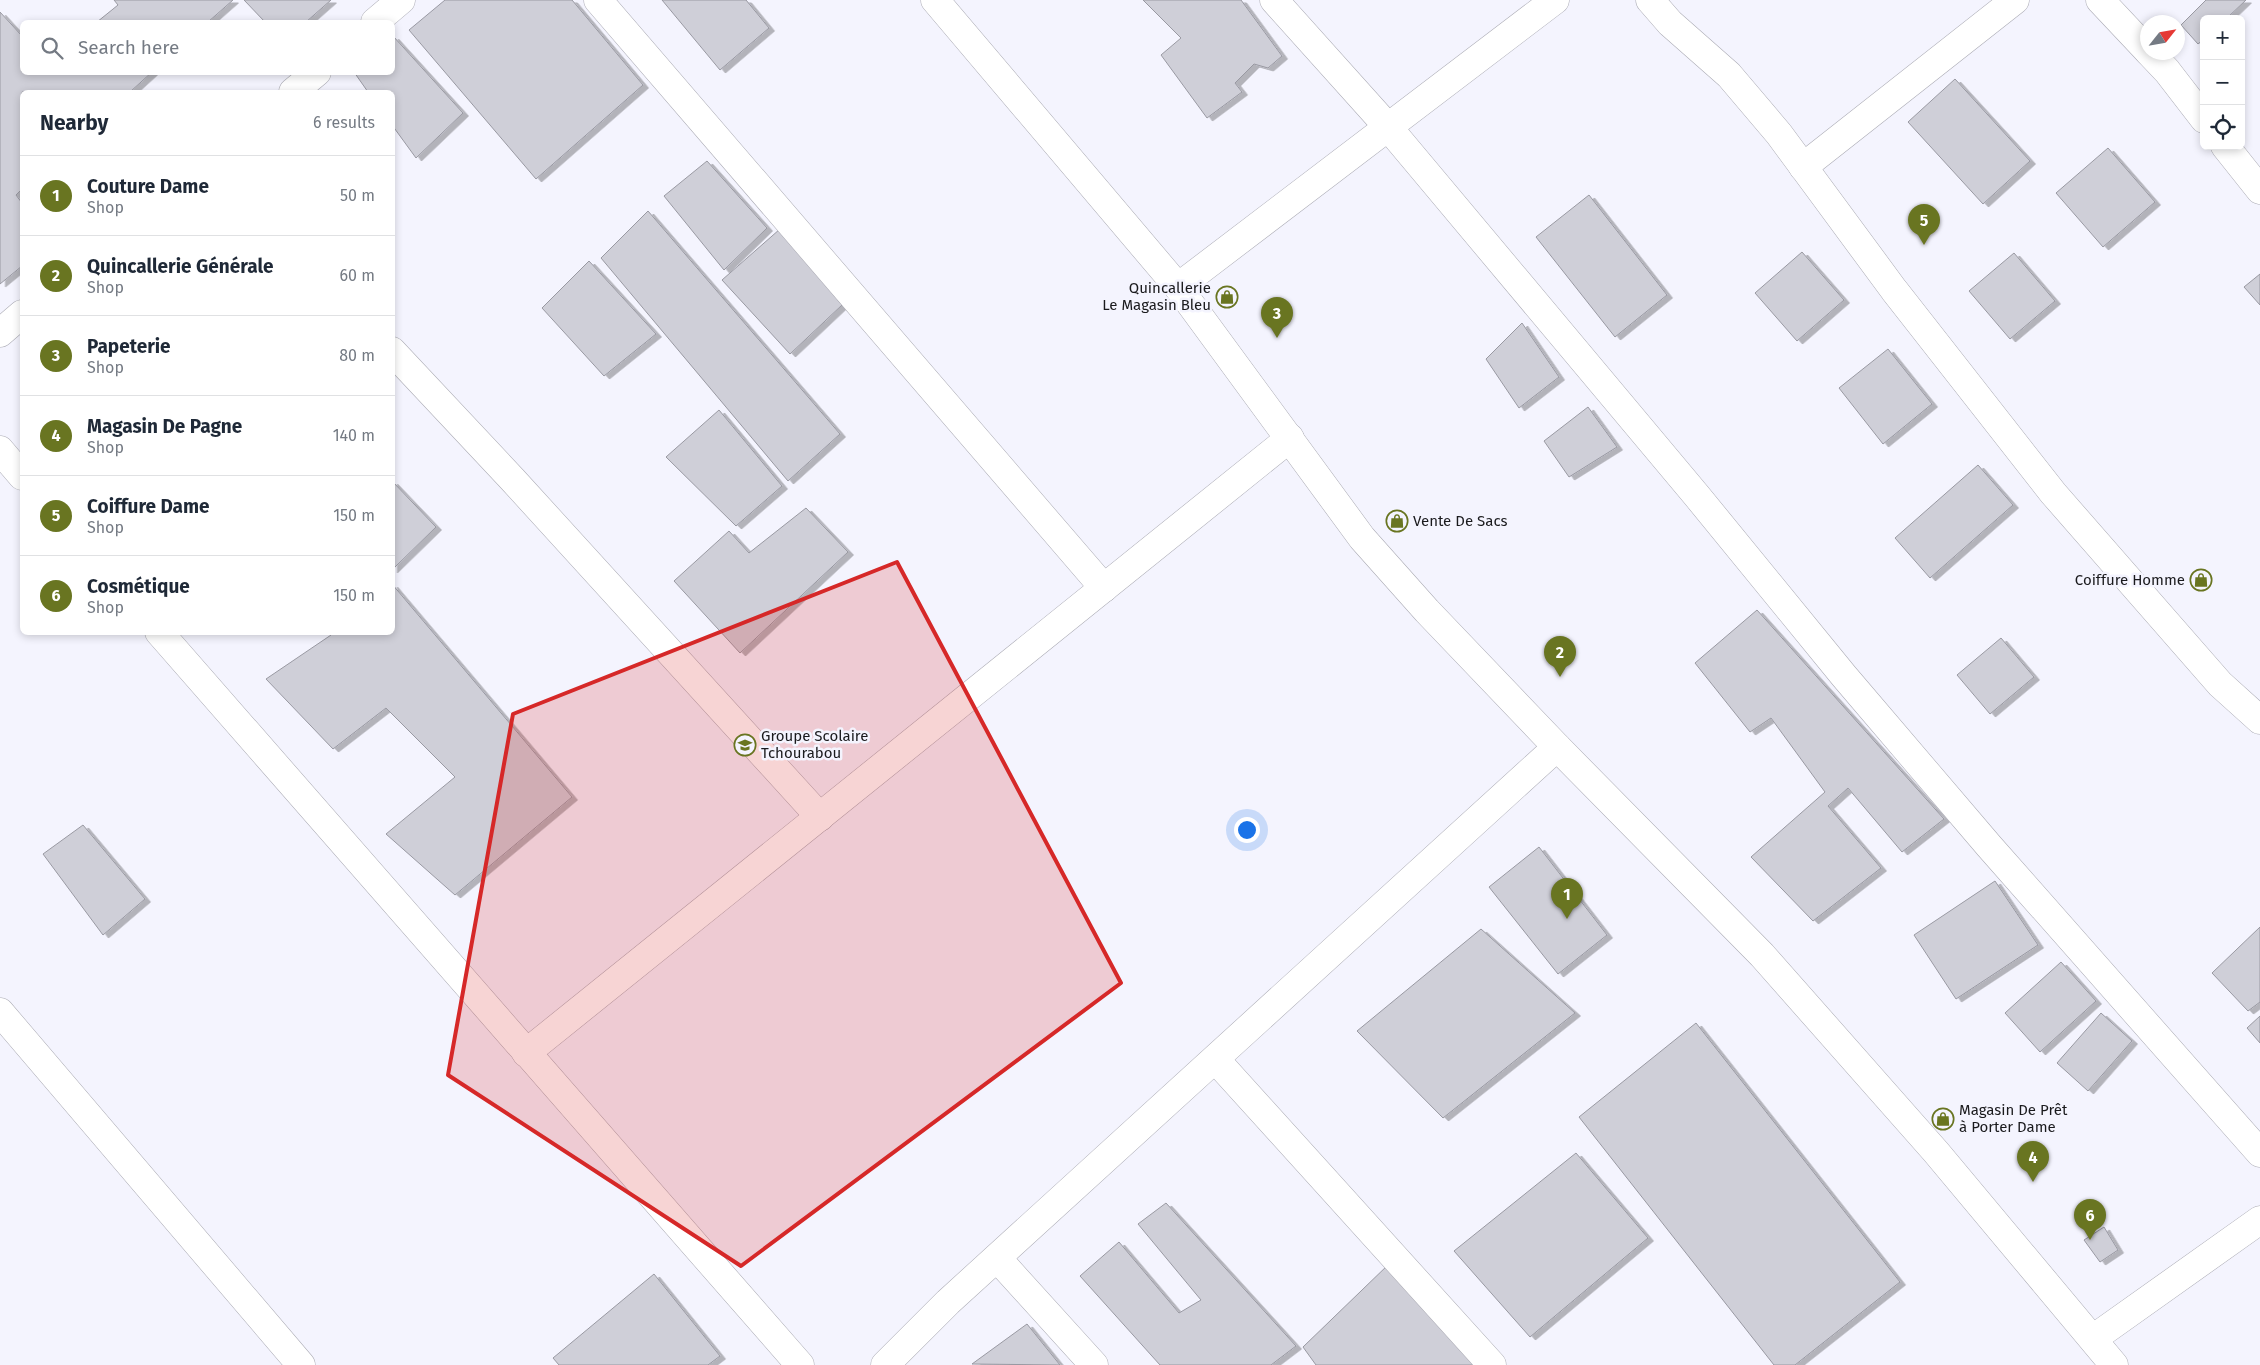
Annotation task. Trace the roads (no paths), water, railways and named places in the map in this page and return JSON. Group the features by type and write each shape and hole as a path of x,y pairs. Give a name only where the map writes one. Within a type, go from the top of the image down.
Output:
{"street":[{"path":"377,20 401,0"},
{"path":"598,0 1104,588"},
{"path":"934,0 1178,287 1362,538 1557,748 1762,955 1936,1152 2094,1338 2114,1365"},
{"path":"1274,0 1388,127 1697,496 1863,699 1988,846 2260,1153"},
{"path":"1178,287 1555,0"},
{"path":"1650,0 1670,23 1729,75 1803,167 1900,298 2053,493 2220,684 2260,720"},
{"path":"1803,167 2015,0"},
{"path":"2100,0 2140,43"},
{"path":"2156,60 2167,71 2200,114"},
{"path":"295,90 313,75"},
{"path":"2228,150 2260,190"},
{"path":"0,333 20,316"},
{"path":"395,354 513,480 820,817"},
{"path":"526,1052 1290,438"},
{"path":"0,450 20,474"},
{"path":"163,635 800,1365"},
{"path":"885,1365 997,1258 1557,748"},
{"path":"0,1012 301,1365"},
{"path":"1216,1060 1492,1365"},
{"path":"2094,1338 2260,1220"},
{"path":"997,1258 1094,1365"}],"place":[{"name":"Coiffure Dame","path":"1924,245"},
{"name":"Quincallerie Le Magasin Bleu","path":"1227,297"},
{"name":"Papeterie","path":"1277,338"},
{"name":"Vente De Sacs","path":"1397,521"},
{"name":"Coiffure Homme","path":"2201,580"},
{"name":"Quincallerie Générale","path":"1560,677"},
{"name":"Groupe Scolaire Tchourabou","path":"745,745"},
{"name":"Couture Dame","path":"1567,919"},
{"name":"Magasin De Prêt à Porter Dame","path":"1943,1119"},
{"name":"Magasin De Pagne","path":"2033,1182"},
{"name":"Cosmétique","path":"2090,1240"}]}
